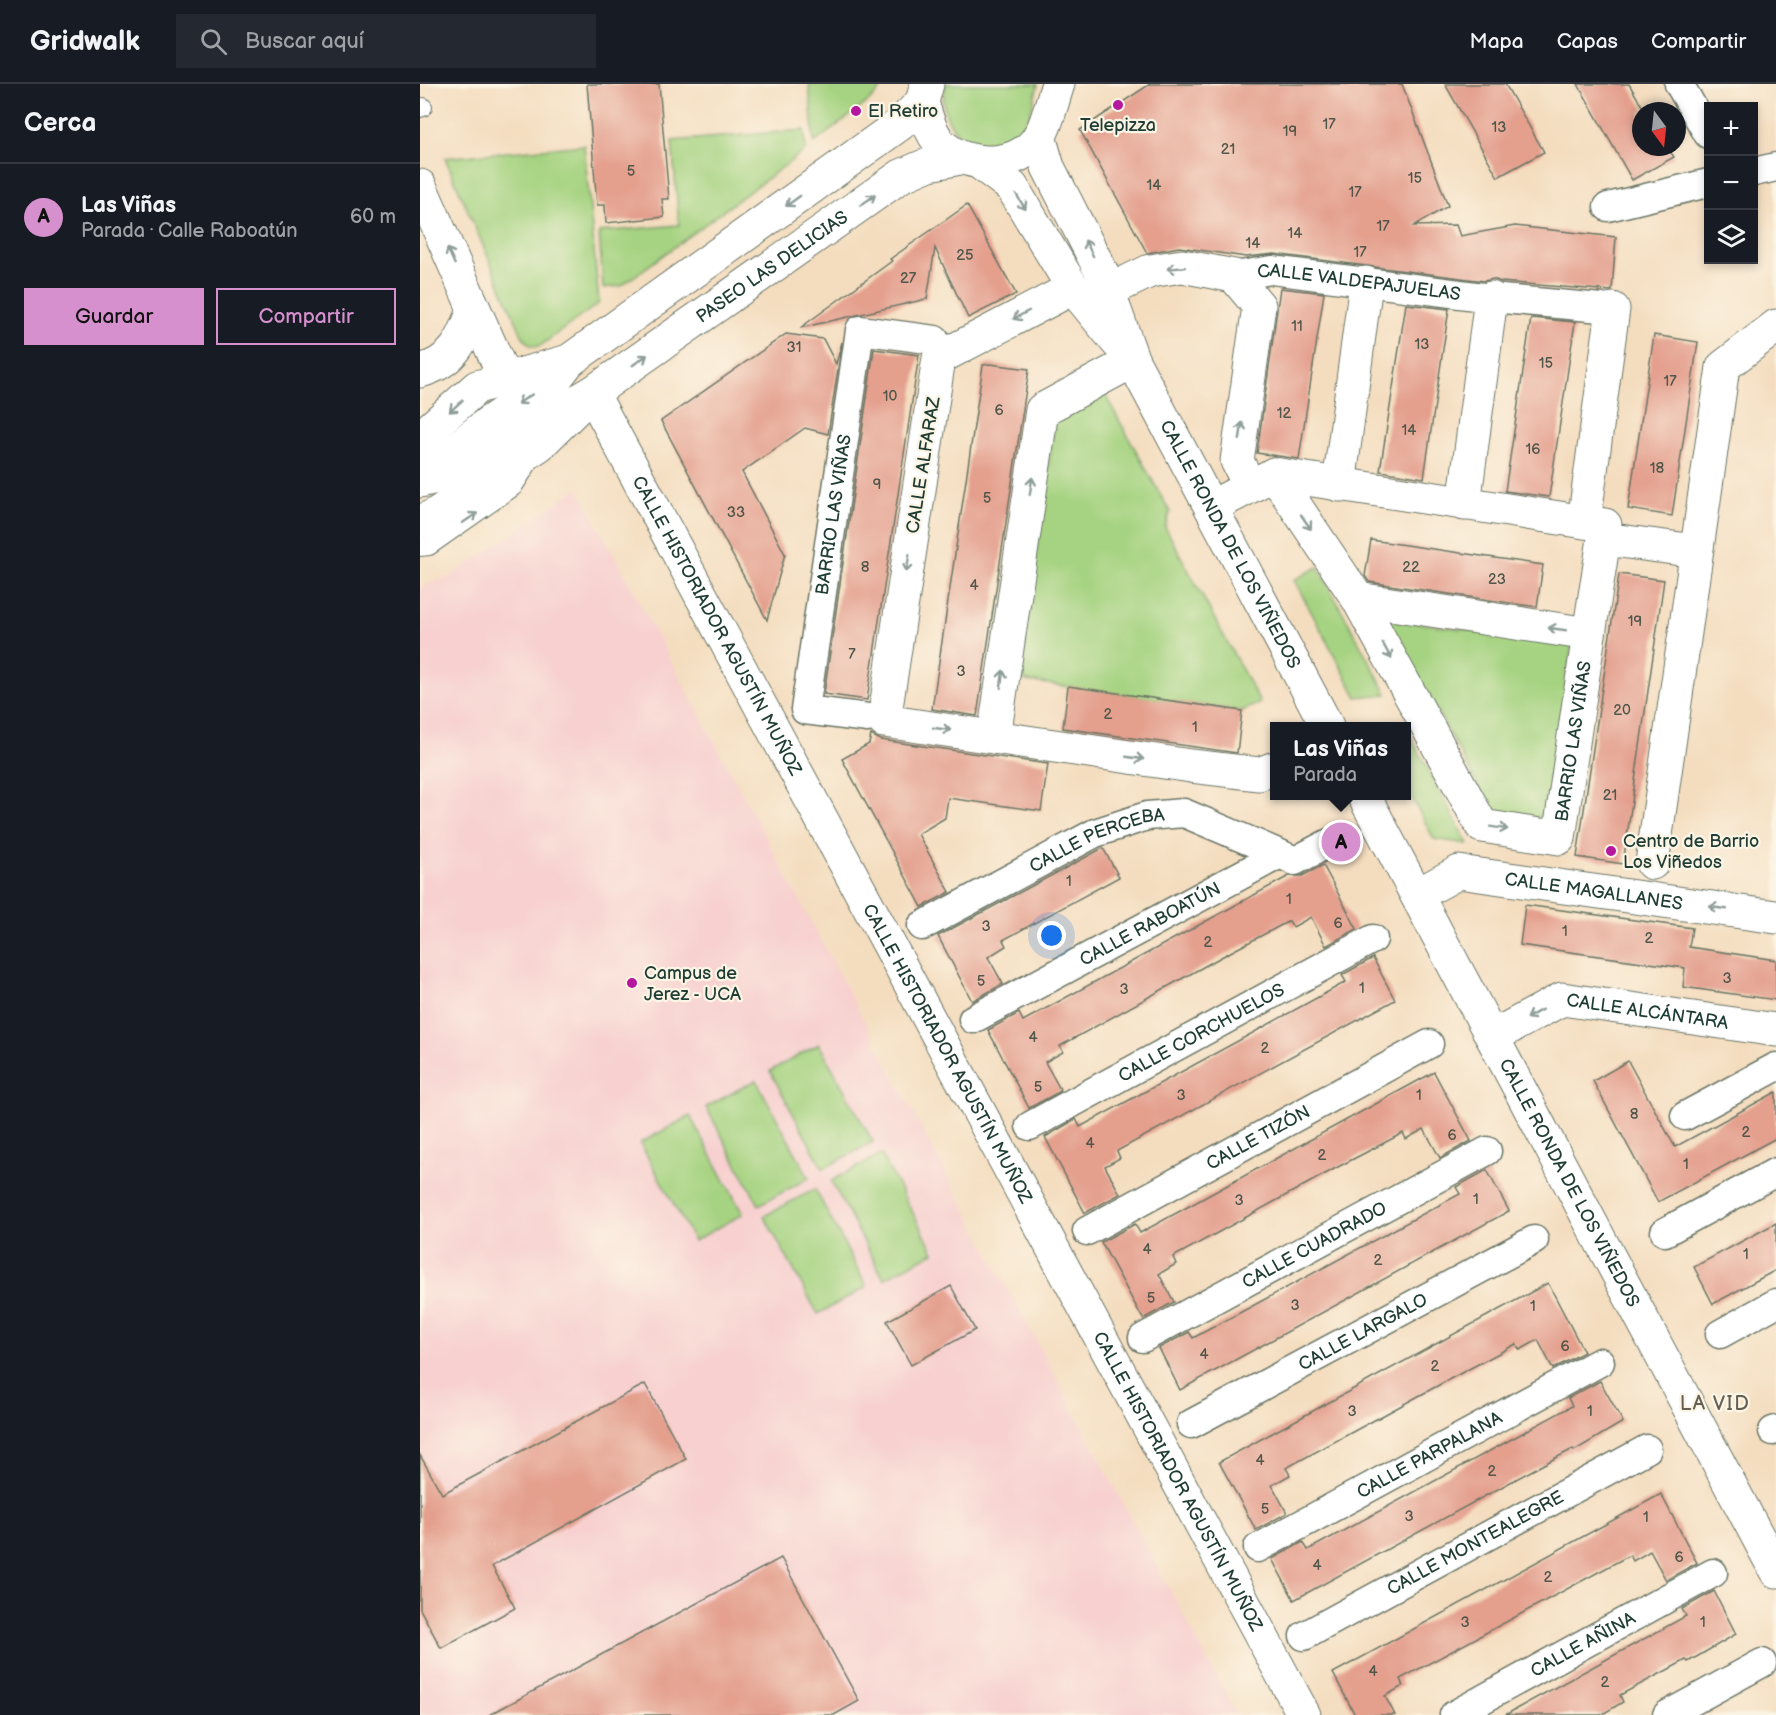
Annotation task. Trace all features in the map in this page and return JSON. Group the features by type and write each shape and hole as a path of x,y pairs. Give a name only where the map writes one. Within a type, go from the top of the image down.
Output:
{"street":[{"path":"1040,136 1058,84"},
{"path":"1679,84 1704,127"},
{"name":"PASEO LAS DELICIAS","path":"925,93 929,127 943,146 970,160"},
{"name":"PASEO LAS DELICIAS","path":"420,479 488,423 556,378 569,362 900,124 925,93"},
{"name":"PASEO LAS DELICIAS","path":"420,479 447,475 482,461 528,429 592,393 901,177 929,164 970,160 1006,160 1025,152 1040,136"},
{"name":"CALLE RONDA DE LOS VIÑEDOS","path":"1040,136 1048,167 1101,271 1133,361 1325,722"},
{"name":"CALLE RONDA DE LOS VIÑEDOS","path":"970,160 1012,187 1073,288 1133,361"},
{"path":"1758,171 1776,167"},
{"path":"1608,207 1704,184"},
{"path":"420,186 505,379"},
{"name":"CALLE VALDEPAJUELAS","path":"1108,291 1150,271 1182,266 1234,276 1272,270 1491,298 1613,309"},
{"name":"BARRIO LAS VIÑAS","path":"1234,276 1259,306 1237,461 1262,480 1358,599 1482,826 1559,838 1589,634 1594,530 1613,309"},
{"path":"1339,485 1366,283"},
{"name":"CALLE ALFARAZ","path":"876,719 939,358 1073,288"},
{"path":"1464,504 1491,298"},
{"path":"420,371 432,368 451,355 465,337 474,310"},
{"path":"1652,863 1723,367 1776,326"},
{"name":"BARRIO LAS VIÑAS","path":"935,340 860,330 805,710 1191,766 1258,774 1270,770"},
{"path":"994,737 1042,410 1133,361"},
{"name":"PASEO LAS DELICIAS","path":"420,448 422,436 477,387 569,362"},
{"name":"PASEO LAS DELICIAS","path":"420,522 435,515 539,445 592,393"},
{"name":"CALLE HISTORIADOR AGUSTÍN MUÑOZ","path":"592,393 1304,1715"},
{"path":"1210,507 1262,480 1339,485 1464,504 1696,551"},
{"path":"1358,599 1589,634"},
{"name":"CALLE RONDA DE LOS VIÑEDOS","path":"1367,800 1775,1565"},
{"name":"CALLE PERCEBA","path":"922,926 1095,833 1147,816 1184,813 1280,854"},
{"name":"CALLE RABOATÚN","path":"973,1019 1280,854 1295,861 1329,843"},
{"name":"CALLE MAGALLANES","path":"1417,895 1459,872 1776,916"},
{"name":"CALLE CORCHUELOS","path":"1030,1126 1373,939"},
{"name":"CALLE ALCÁNTARA","path":"1492,1037 1562,999 1776,1030"},
{"name":"CALLE TIZÓN","path":"1087,1231 1429,1044"},
{"path":"1685,1116 1776,1067"},
{"name":"CALLE CUADRADO","path":"1143,1338 1487,1151"},
{"path":"1665,1232 1776,1172"},
{"name":"CALLE LARGALO","path":"1191,1424 1534,1240"},
{"path":"1720,1334 1776,1303"},
{"name":"CALLE PARPALANA","path":"1257,1548 1600,1362"},
{"name":"CALLE MONTEALEGRE","path":"1304,1636 1647,1449"},
{"name":"CALLE AÑINA","path":"1454,1715 1713,1574"},
{"path":"1667,1715 1762,1664"}],"lane":[{"path":"420,547 429,546 513,488 539,445"}],"shaded area":[{"name":"Campus de Jerez - UCA","path":"578,488 1237,1715 420,1715 420,587 452,576"}],"green space":[{"path":"809,84 879,84 880,90 814,143"},
{"path":"946,84 1038,84 1025,124 1013,138 998,144 983,145 969,141 956,132 948,119 944,103"},
{"path":"804,130 806,150 621,286 603,288 599,232 679,225 672,141"},
{"path":"584,145 599,303 540,346 531,346 522,335 445,158"},
{"path":"1103,391 1170,512 1165,527 1260,703 1242,711 1027,681 1018,676 1055,420"},
{"path":"1318,567 1387,694 1357,697 1294,580"},
{"path":"1388,619 1572,644 1550,809 1539,818 1494,814 1388,623"},
{"path":"1411,737 1468,844 1434,839 1411,796"},
{"path":"819,1044 873,1142 823,1169 770,1071"},
{"path":"756,1080 809,1178 759,1205 706,1107"},
{"path":"690,1116 743,1214 694,1241 640,1143"},
{"path":"881,1154 934,1252 884,1279 831,1181"},
{"path":"815,1189 867,1287 818,1314 764,1216"}],"building":[{"path":"587,84 659,84 669,199 662,199 664,217 606,223 605,205 597,205"},
{"path":"1150,84 1402,84 1448,206 1414,226 1456,225 1460,236 1515,226 1616,237 1612,291 1501,282 1493,279 1484,281 1274,254 1246,257 1179,247 1147,253 1080,130"},
{"path":"1445,84 1505,84 1544,152 1498,177"},
{"path":"1578,84 1629,84 1640,102 1632,102 1632,156 1674,157 1632,180"},
{"path":"967,205 1016,294 968,318 935,248 927,299 800,328 892,261 890,259"},
{"path":"1280,288 1324,293 1299,459 1257,453"},
{"path":"1406,304 1449,309 1424,478 1380,471"},
{"path":"1531,318 1575,322 1549,497 1505,491"},
{"path":"786,334 823,339 836,364 842,342 828,434 805,428 742,472 785,554 767,620 661,421"},
{"path":"1654,335 1698,342 1672,516 1628,509"},
{"path":"874,349 919,355 867,700 824,694"},
{"path":"983,365 1029,369 977,716 932,709"},
{"path":"1371,540 1543,565 1537,607 1369,582 1365,576"},
{"path":"1619,574 1664,580 1623,864 1577,857"},
{"path":"1068,686 1242,711 1237,753 1063,728"},
{"path":"871,735 881,740 1048,764 1041,811 948,798 945,818 918,834 950,892 922,907 842,759 869,744"},
{"path":"1103,848 1119,877 1003,940 1006,946 988,957 1003,984 972,1001 938,936"},
{"path":"1323,865 1357,929 1326,946 1311,917 1293,927 1289,921 1223,956 1060,1046 1063,1052 1045,1062 1061,1091 1029,1108 988,1030 1019,1013 1023,1021 1289,876 1302,876"},
{"path":"1525,905 1692,928 1689,947 1776,960 1776,1000 1683,987 1685,968 1520,945"},
{"path":"1373,958 1395,1000 1117,1151 1120,1158 1105,1166 1120,1194 1085,1213 1045,1137 1076,1119 1080,1127 1346,982 1342,975"},
{"path":"1628,1061 1675,1147 1776,1092 1776,1138 1658,1202 1593,1081"},
{"path":"1434,1072 1471,1141 1440,1158 1424,1129 1406,1139 1403,1133 1336,1168 1173,1257 1176,1264 1159,1274 1174,1302 1143,1319 1101,1242 1135,1224 1140,1233"},
{"path":"1487,1170 1509,1211 1180,1390 1159,1348 1189,1332 1193,1338 1460,1194 1456,1187"},
{"path":"1776,1223 1776,1270 1713,1304 1694,1267"},
{"path":"1548,1283 1584,1352 1553,1369 1538,1340 1520,1350 1516,1344 1286,1468 1290,1475 1272,1485 1287,1513 1256,1530 1219,1462"},
{"path":"951,1286 975,1330 911,1365 887,1321"},
{"path":"1600,1381 1623,1422 1574,1451 1573,1449 1542,1465 1294,1600 1272,1559 1303,1542 1308,1550 1572,1406 1568,1398"},
{"path":"645,1384 686,1459 492,1566 515,1608 441,1648 420,1609 420,1455 442,1494"},
{"path":"1661,1494 1697,1563 1666,1580 1650,1551 1633,1561 1630,1555 1400,1679 1403,1686 1385,1696 1395,1715 1355,1715 1333,1673"},
{"path":"781,1558 859,1701 834,1715 489,1715"},
{"path":"1714,1591 1736,1634 1688,1662 1686,1660 1620,1695 1623,1702 1601,1715 1505,1715 1686,1616 1682,1609"}],"place":[{"name":"Telepizza","path":"1118,105"},
{"name":"El Retiro","path":"856,111"},
{"name":"Las Viñas","path":"1341,842"},
{"name":"Centro de Barrio Los Viñedos","path":"1611,851"},
{"name":"Campus de Jerez - UCA","path":"632,983"}],"district":[{"name":"LA VID","path":"1715,1403"}]}
